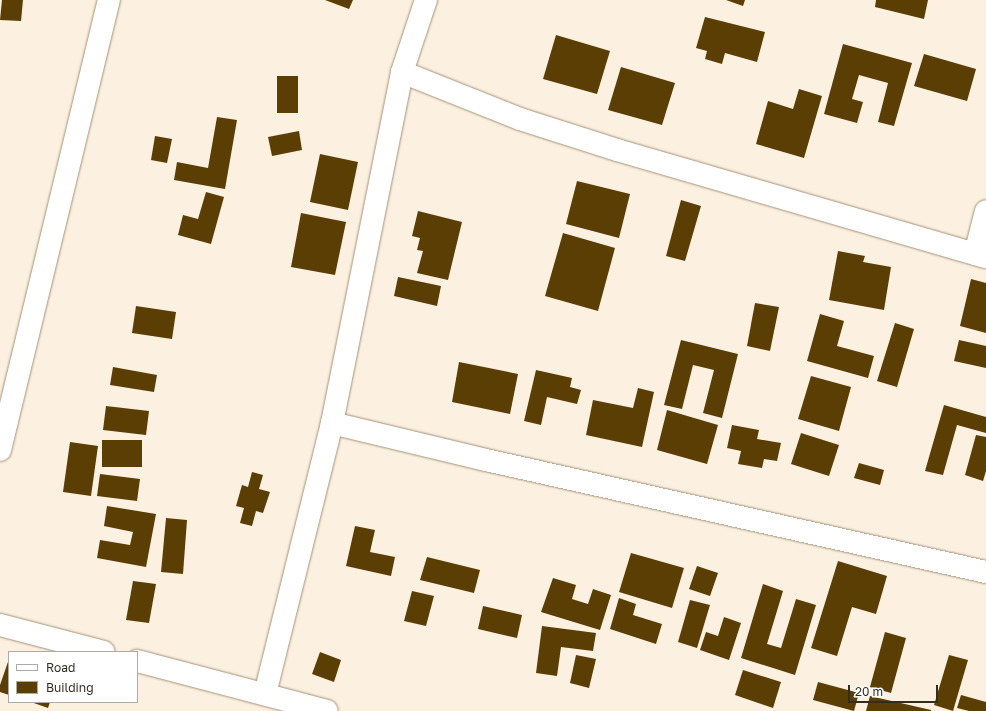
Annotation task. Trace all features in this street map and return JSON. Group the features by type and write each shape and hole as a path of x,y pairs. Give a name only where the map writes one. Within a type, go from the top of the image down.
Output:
{"street":[{"path":"0,450 109,0"},
{"path":"265,694 332,423 402,72 426,0"},
{"path":"402,72 520,119 980,255 986,211"},
{"path":"332,423 486,460 986,572"},
{"path":"0,625 100,651"},
{"path":"138,661 327,711"}],"building":[{"path":"2,0 23,0 21,21 0,20"},
{"path":"325,0 353,0 349,9"},
{"path":"726,0 745,0 743,6"},
{"path":"876,0 928,0 924,19 875,7"},
{"path":"705,17 765,32 757,62 725,53 722,64 705,59 707,51 696,48"},
{"path":"556,35 610,51 597,94 543,79"},
{"path":"843,44 912,63 894,126 878,122 888,83 859,75 852,99 863,102 857,123 824,114"},
{"path":"924,54 976,69 967,101 914,86"},
{"path":"621,67 675,83 662,125 608,110"},
{"path":"277,76 298,76 298,113 277,113"},
{"path":"799,89 822,96 804,158 756,144 768,101 793,109"},
{"path":"217,117 237,120 225,189 174,180 177,162 208,168"},
{"path":"299,131 302,150 272,156 268,137"},
{"path":"155,136 172,139 167,163 151,160"},
{"path":"320,154 358,162 348,210 310,202"},
{"path":"577,181 630,194 619,238 566,224"},
{"path":"206,192 224,197 211,244 178,235 183,215 198,219"},
{"path":"681,200 701,206 685,261 666,256"},
{"path":"418,211 462,222 448,280 417,273 423,251 417,250 420,238 412,236"},
{"path":"301,213 346,222 335,275 291,267"},
{"path":"563,233 615,248 598,311 545,296"},
{"path":"838,251 865,256 863,262 891,267 884,310 829,300"},
{"path":"398,277 441,286 437,306 394,296"},
{"path":"971,279 986,283 986,333 960,326"},
{"path":"755,303 779,307 770,351 747,346"},
{"path":"136,306 176,312 172,339 132,333"},
{"path":"820,314 844,321 837,346 874,356 868,378 807,361"},
{"path":"895,323 914,329 897,387 877,381"},
{"path":"681,340 738,354 722,418 703,413 714,370 693,365 682,409 664,405"},
{"path":"959,340 986,346 986,368 954,361"},
{"path":"459,362 518,374 510,414 452,402"},
{"path":"113,367 157,375 154,392 110,385"},
{"path":"536,370 572,378 570,387 581,390 577,404 547,397 541,425 524,421"},
{"path":"811,376 851,387 839,431 798,419"},
{"path":"638,388 654,392 642,447 586,435 593,400 633,408"},
{"path":"944,405 986,417 986,433 957,425 943,475 925,471"},
{"path":"106,406 149,411 146,435 103,430"},
{"path":"667,410 718,425 707,464 657,450"},
{"path":"732,425 759,430 757,439 781,443 777,461 764,459 762,468 738,464 741,451 727,448"},
{"path":"801,433 839,445 829,476 791,464"},
{"path":"976,435 986,437 986,471 983,481 965,475"},
{"path":"102,440 142,440 142,467 102,467"},
{"path":"70,442 98,446 91,496 63,492"},
{"path":"859,463 884,470 880,485 854,478"},
{"path":"252,472 263,475 259,489 270,492 263,513 256,511 252,526 240,523 244,508 236,506 242,485 248,487"},
{"path":"100,474 140,479 137,501 97,496"},
{"path":"107,506 156,514 146,567 97,558 100,540 130,545 133,532 104,526"},
{"path":"166,518 187,520 183,574 161,572"},
{"path":"355,526 375,530 370,552 395,557 391,576 346,566"},
{"path":"631,553 684,568 672,608 619,592"},
{"path":"427,557 480,570 474,593 420,580"},
{"path":"838,561 887,576 876,614 852,607 837,656 811,648"},
{"path":"697,566 718,573 710,596 689,589"},
{"path":"553,578 576,585 572,599 588,604 593,589 611,595 600,630 541,612"},
{"path":"133,581 156,584 149,623 126,620"},
{"path":"763,584 783,591 767,644 781,648 796,599 816,605 795,675 741,658"},
{"path":"412,591 434,596 426,626 404,621"},
{"path":"619,598 636,604 633,615 662,624 656,644 610,629"},
{"path":"690,600 710,605 697,648 678,642"},
{"path":"483,606 522,615 517,638 478,629"},
{"path":"724,617 741,623 729,660 700,650 706,632 718,636"},
{"path":"542,626 596,633 593,651 561,647 557,676 536,673"},
{"path":"885,632 906,638 891,693 870,687"},
{"path":"320,652 341,660 334,682 312,674"},
{"path":"576,655 596,659 589,688 570,683"},
{"path":"949,655 968,660 953,711 934,705"},
{"path":"8,662 8,695 0,692 0,685"},
{"path":"743,670 781,682 773,708 735,695"},
{"path":"818,682 859,693 854,711 813,700"},
{"path":"961,695 986,702 986,711 969,711 957,708"},
{"path":"870,696 931,710 931,711 866,711"},
{"path":"34,703 50,703 48,708"}]}
